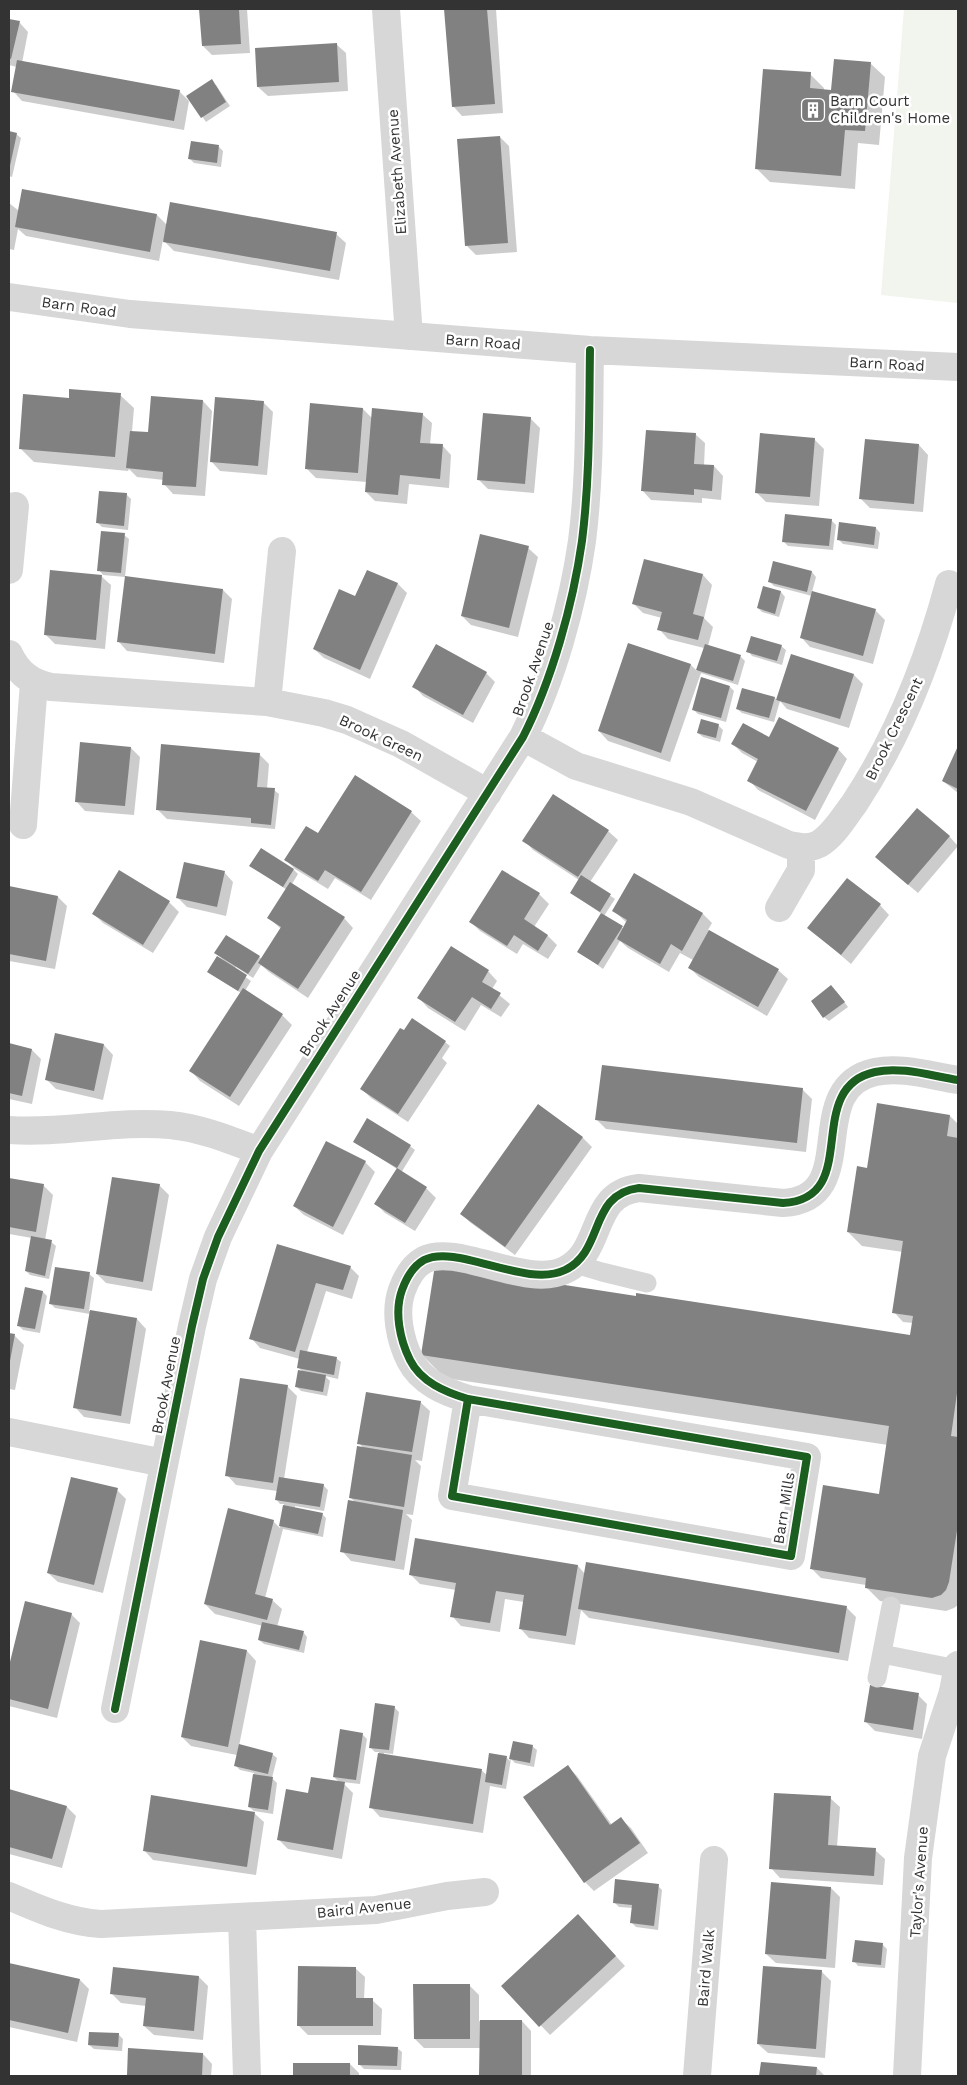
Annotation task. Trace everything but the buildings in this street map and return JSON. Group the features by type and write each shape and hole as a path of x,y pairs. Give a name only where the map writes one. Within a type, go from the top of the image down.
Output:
{"street":[{"name":"Elizabeth Avenue","path":"386,9 409,336"},
{"name":"Barn Road","path":"9,297 130,314 590,350 958,367"},
{"name":"Brook Avenue","path":"115,1709 203,1279 218,1237 259,1151 523,737 544,692 558,645 582,541 587,472 590,350"},
{"path":"9,570 15,506"},
{"path":"267,702 282,551"},
{"name":"Brook Crescent","path":"801,847 820,843 841,823 886,750 927,659 950,584"},
{"path":"9,654 19,670 34,683 23,825"},
{"name":"Brook Green","path":"34,683 57,688 267,702 324,712 401,744 488,793"},
{"path":"523,737 576,766 691,802 779,841 801,847 801,870 779,908"},
{"path":"575,1264 588,1248 606,1206 619,1193 628,1189 639,1188 783,1204 794,1203 808,1198 816,1192 826,1173 834,1116 839,1100 849,1084 874,1072 886,1070 958,1080"},
{"path":"9,1130 144,1124 172,1125 216,1135 259,1151"},
{"name":"Barn Mills","path":"468,1399 452,1496 791,1556 807,1457 468,1399 432,1384 413,1365 405,1349 400,1327 400,1294 409,1274 424,1260 432,1258 458,1259 545,1276 566,1270 575,1264"},
{"path":"9,1432 164,1463"},
{"name":"Taylor's Avenue","path":"907,2076 918,1858 932,1756 957,1680"},
{"name":"Baird Walk","path":"697,2076 714,1860"},
{"name":"Baird Avenue","path":"9,1896 42,1910 86,1923 101,1924 382,1910 447,1896 485,1892"},
{"path":"242,1918 247,2076"}],"lane":[{"path":"575,1264 647,1283"},
{"path":"877,1678 891,1606"},
{"path":"882,1654 957,1680"}],"shaded area":[{"path":"904,9 958,9 958,303 881,295"}],"cycle path":[{"path":"115,1709 192,1326 203,1279 218,1237 259,1151 523,737 552,667 573,590 585,517 588,469 590,350"},
{"path":"468,1399 452,1496 791,1556 807,1457 468,1399 451,1393 427,1380 410,1360 403,1344 399,1326 398,1307 402,1290 416,1266 424,1260 438,1256 454,1257 531,1274 549,1274 565,1270 578,1261 586,1250 604,1212 612,1201 623,1192 639,1188 783,1203 807,1197 821,1183 828,1164 835,1119 841,1099 853,1082 875,1072 885,1070 916,1072 958,1080"}],"place":[{"name":"Barn Court Children's Home","path":"813,110"}]}
